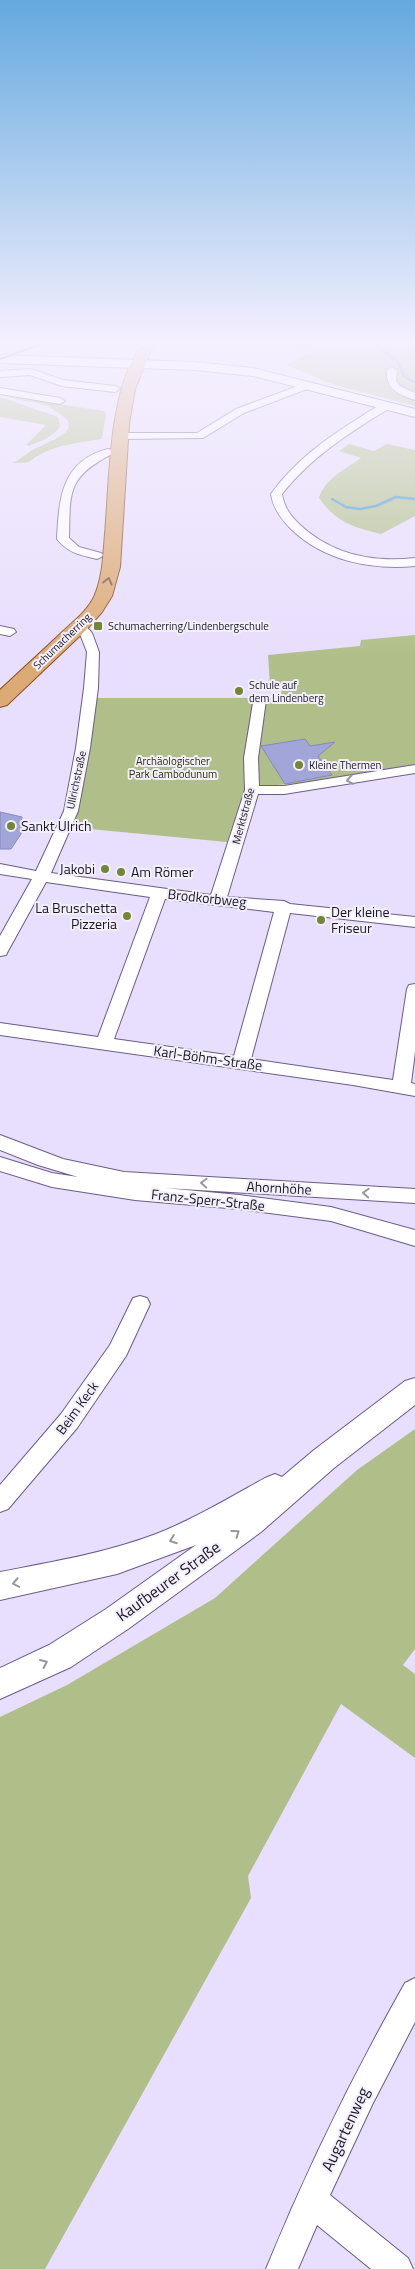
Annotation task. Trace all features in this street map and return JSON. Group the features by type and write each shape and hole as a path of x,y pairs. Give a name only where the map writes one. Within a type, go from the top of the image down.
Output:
{"main road":[{"name":"Schumacherring","path":"0,701 60,639 89,596 94,585 109,446"},
{"name":"Schumacherring","path":"0,687 96,608 107,586 111,567 121,446"}],"street":[{"path":"324,446 313,453 285,481 276,494 276,500 284,514 297,529 311,540 350,557 380,563 415,562"},
{"path":"97,555 75,550 63,539 64,497 73,474 86,464 108,452"},
{"name":"Ullrichstraße","path":"0,951 41,877 71,810 83,748 91,688 92,652 86,633 60,639"},
{"name":"Merktstraße","path":"218,899 252,790 252,758 259,700"},
{"path":"252,790 284,790 415,771"},
{"name":"Brodkorbweg","path":"0,869 41,877 415,922"},
{"path":"104,1044 159,892"},
{"path":"240,1063 284,906"},
{"path":"408,1089 415,989"},
{"name":"Karl-Böhm-Straße","path":"0,1029 408,1089"},
{"name":"Ahornhöhe","path":"0,1142 36,1158 98,1175 124,1179 415,1196"},
{"name":"Franz-Sperr-Straße","path":"0,1164 52,1180 135,1193 239,1202 331,1214 415,1238"},
{"name":"Beim Keck","path":"0,1502 69,1421 118,1350 140,1304"},
{"name":"Kaufbeurer Straße","path":"0,1684 60,1656 117,1618 250,1523 324,1460 415,1389"},
{"name":"Kaufbeurer Straße","path":"0,1586 53,1576 121,1558 183,1536 237,1509 324,1460"},
{"name":"Augartenweg","path":"282,2269 379,2056 415,1993"},
{"path":"312,2200 397,2269"}],"green space":[{"path":"42,446 64,446 45,452 28,462 13,463"},
{"path":"346,446 356,446 374,451 383,446 396,446 415,450 415,516 381,534 362,529 339,519 319,498 326,485 336,475 361,458 339,451"},
{"name":"Archäologischer Park Cambodunum","path":"415,635 415,764 331,779 246,787 227,842 69,827 94,698 281,698 282,686 270,685 268,655 360,646 361,640"},
{"path":"415,1429 415,1649 403,1665 415,1674 415,1758 341,1704 248,1876 251,1898 45,2269 0,2269 0,1717 67,1685 215,1598 357,1470"}],"building":[{"name":"Kleine Thermen","path":"305,739 310,746 335,742 318,756 332,775 285,784 261,746"},
{"name":"Sankt Ulrich","path":"0,812 22,817 21,834 11,849 0,849"}],"waterway":[{"path":"332,499 346,507 360,509 376,506 396,497 415,499"}],"place":[{"name":"Schumacherring/Lindenbergschule","path":"98,626"},
{"name":"Schule auf dem Lindenberg","path":"239,691"},
{"name":"Kleine Thermen","path":"299,765"},
{"name":"Sankt Ulrich","path":"11,826"},
{"name":"Jakobi","path":"105,869"},
{"name":"Am Römer","path":"121,872"},
{"name":"La Bruschetta Pizzeria","path":"127,916"},
{"name":"Der kleine Friseur","path":"321,920"}]}
